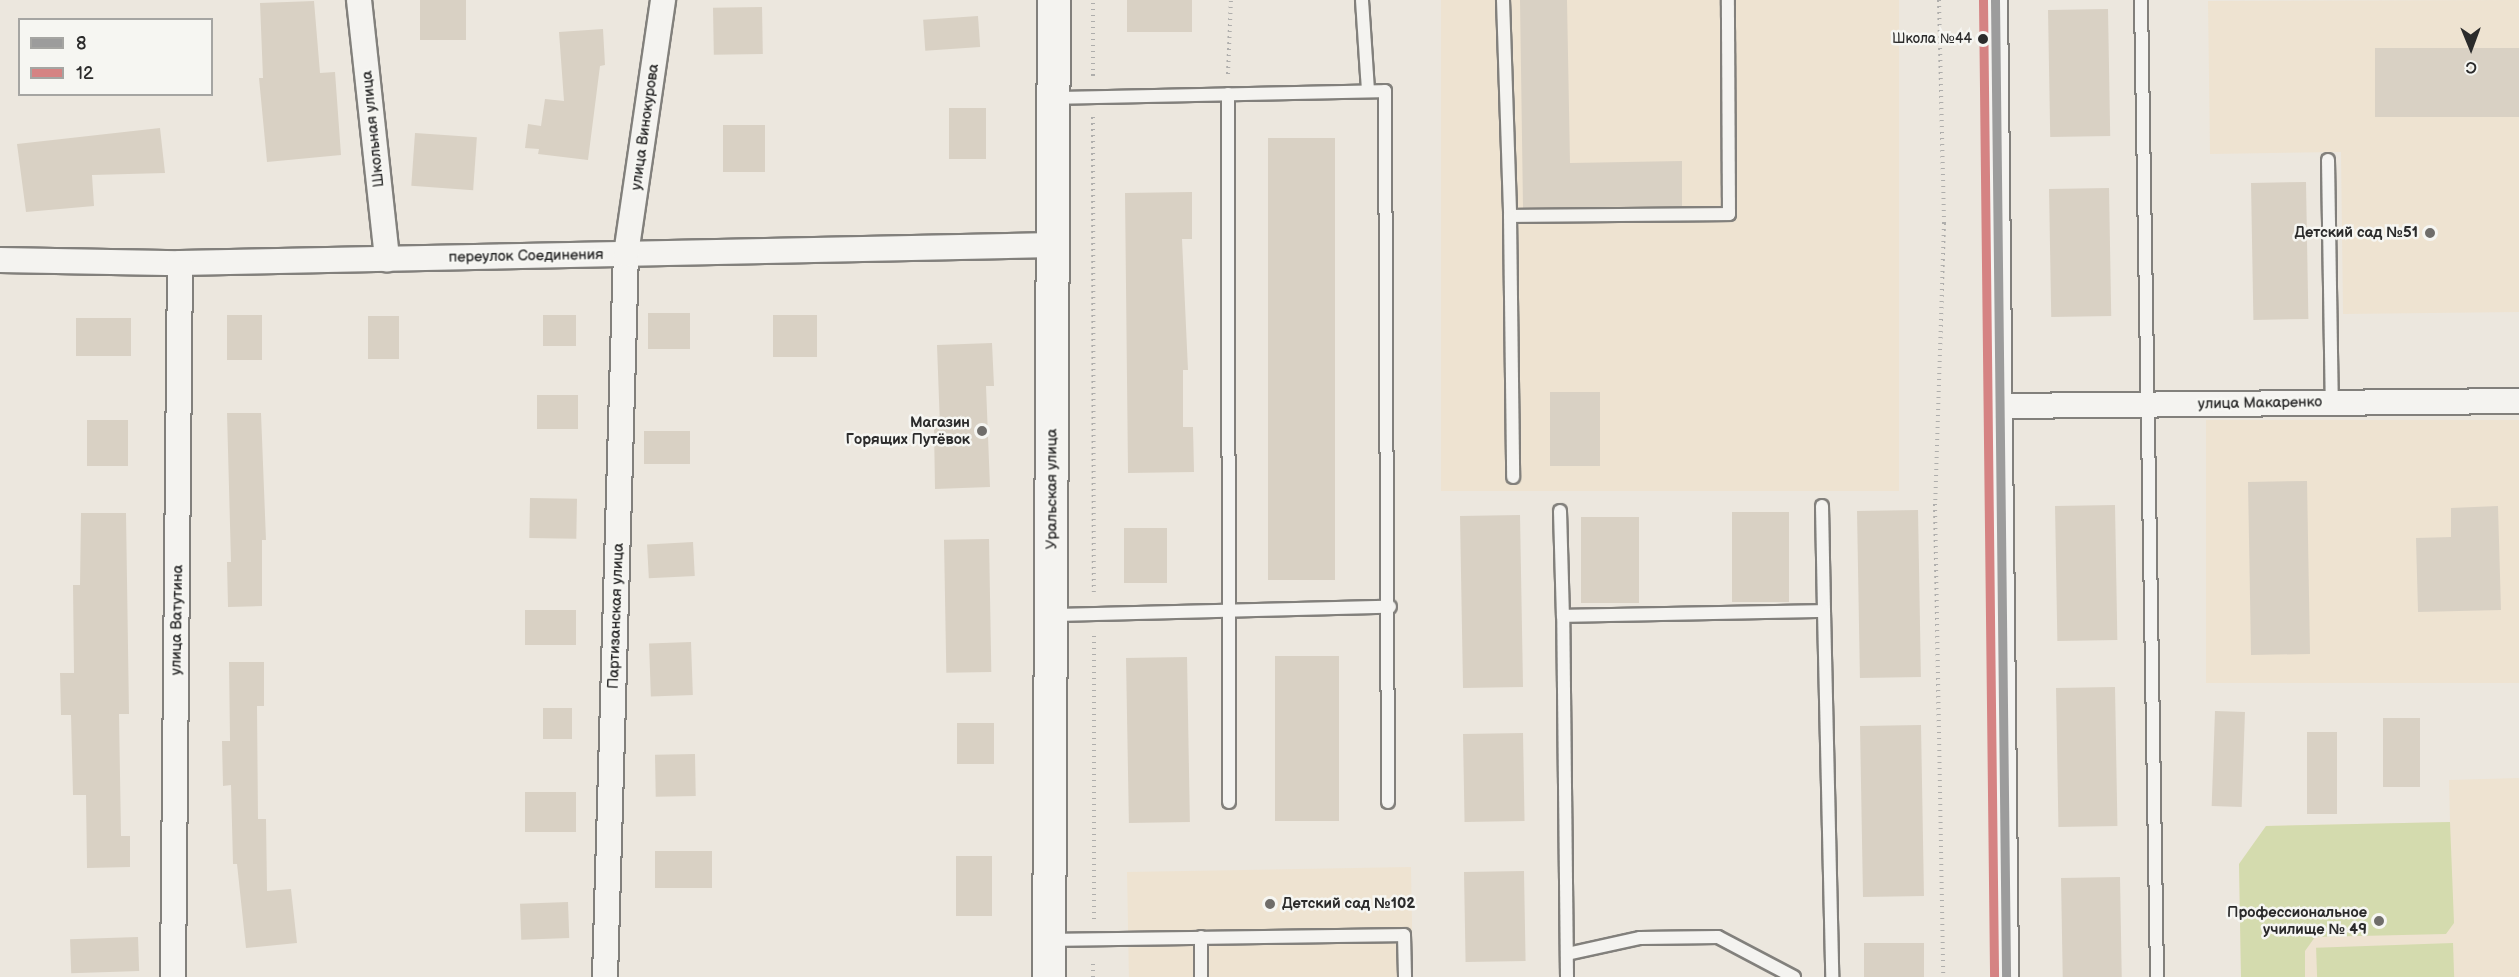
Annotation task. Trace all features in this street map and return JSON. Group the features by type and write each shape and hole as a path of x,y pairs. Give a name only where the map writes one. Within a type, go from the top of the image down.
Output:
{"street":[{"name":"Школьная улица","path":"359,0 387,259"},
{"name":"улица Винокурова","path":"626,254 663,0"},
{"name":"Уральская улица","path":"1049,977 1054,0"},
{"path":"1995,0 2006,977"},
{"name":"переулок Соединения","path":"0,260 180,263 1053,245"},
{"name":"Партизанская улица","path":"605,977 626,254"},
{"name":"улица Ватутина","path":"173,977 180,263"},
{"name":"улица Макаренко","path":"2001,406 2519,401"}],"lane":[{"path":"1362,0 1368,91"},
{"path":"1503,0 1510,216 1514,477"},
{"path":"1510,216 1729,214 1728,0"},
{"path":"2141,0 2157,977"},
{"path":"1053,98 1385,91 1390,607 1388,802"},
{"path":"1228,94 1226,612 1229,802"},
{"path":"2328,159 2332,402"},
{"path":"1822,506 1832,977"},
{"path":"1560,511 1567,977"},
{"path":"1051,615 1390,607"},
{"path":"1563,616 1824,611"},
{"path":"1049,940 1404,935 1405,977"},
{"path":"1201,937 1201,977"},
{"path":"1567,954 1640,938 1718,937 1794,977"}],"path":[{"path":"1093,0 1093,977"},
{"path":"1228,94 1231,0"},
{"path":"1939,0 1944,223 1935,504 1943,977"}],"shaded area":[{"name":"Школа №44","path":"1441,0 1899,0 1899,491 1441,491"},
{"name":"Детский сад №51","path":"2519,0 2519,312 2343,314 2341,152 2210,154 2208,1"},
{"path":"2206,420 2519,420 2519,683 2206,683"},
{"name":"Профессиональное училище № 49","path":"2519,778 2519,977 2241,977 2239,864 2266,826 2450,822 2449,780"},
{"name":"Детский сад №102","path":"1411,867 1413,977 1129,977 1127,872"}],"green space":[{"path":"2450,822 2454,923 2446,934 2315,937 2305,951 2305,977 2241,977 2239,864 2266,826"},
{"path":"2453,943 2454,977 2317,977 2316,948"}],"building":[{"path":"420,0 466,0 466,40 420,40"},
{"path":"1127,0 1192,0 1192,32 1127,32"},
{"path":"1520,0 1567,0 1570,163 1682,161 1682,206 1523,208"},
{"path":"314,1 320,73 335,72 341,155 267,162 259,78 263,78 260,3"},
{"path":"762,7 763,54 714,55 713,8"},
{"path":"2108,9 2110,136 2050,137 2048,10"},
{"path":"978,16 980,47 925,51 923,20"},
{"path":"603,29 605,65 600,66 588,160 538,154 539,149 525,148 528,124 541,126 545,99 564,101 559,32"},
{"path":"2375,48 2519,48 2519,117 2375,117"},
{"path":"949,108 986,108 986,159 949,159"},
{"path":"723,125 765,125 765,172 723,172"},
{"path":"160,128 165,173 92,175 94,206 26,212 17,144"},
{"path":"415,133 477,137 473,190 411,186"},
{"path":"1268,138 1335,138 1335,580 1268,580"},
{"path":"2306,182 2308,319 2253,320 2251,183"},
{"path":"2109,188 2111,316 2051,317 2049,189"},
{"path":"1192,192 1192,239 1182,239 1188,370 1183,370 1183,427 1193,427 1194,472 1128,473 1125,193"},
{"path":"648,313 690,313 690,349 648,349"},
{"path":"227,315 262,315 262,360 227,360"},
{"path":"543,315 576,315 576,346 543,346"},
{"path":"773,315 817,315 817,357 773,357"},
{"path":"368,316 399,316 399,359 368,359"},
{"path":"76,318 131,318 131,356 76,356"},
{"path":"992,343 994,386 986,386 990,487 935,489 934,427 940,427 937,345"},
{"path":"1550,392 1600,392 1600,466 1550,466"},
{"path":"537,395 578,395 578,429 537,429"},
{"path":"227,413 261,413 266,540 262,540 262,606 228,607 227,562 231,562"},
{"path":"87,420 128,420 128,466 87,466"},
{"path":"644,431 690,431 690,464 644,464"},
{"path":"2307,481 2310,654 2251,655 2248,482"},
{"path":"530,498 577,499 576,539 529,538"},
{"path":"2115,505 2117,640 2057,641 2055,506"},
{"path":"2498,506 2501,610 2418,612 2416,538 2451,537 2451,508"},
{"path":"1918,510 1921,677 1860,678 1857,511"},
{"path":"1732,512 1789,512 1789,602 1732,602"},
{"path":"81,513 126,513 129,714 119,714 121,836 130,836 130,867 87,868 86,795 73,795 71,715 61,715 60,673 74,673 73,585 80,585"},
{"path":"1520,515 1523,687 1463,688 1460,516"},
{"path":"1581,517 1639,517 1639,603 1581,603"},
{"path":"1124,528 1167,528 1167,583 1124,583"},
{"path":"989,539 991,672 946,673 944,540"},
{"path":"693,542 695,576 649,578 647,544"},
{"path":"525,610 576,610 576,645 525,645"},
{"path":"691,642 693,695 651,696 649,643"},
{"path":"1275,656 1339,656 1339,821 1275,821"},
{"path":"1187,657 1190,822 1129,823 1126,658"},
{"path":"229,662 264,662 264,706 257,706 258,819 266,819 267,891 291,889 297,943 246,948 237,864 233,864 231,785 223,786 222,741 230,741"},
{"path":"2115,687 2117,826 2058,827 2056,688"},
{"path":"543,708 572,708 572,739 543,739"},
{"path":"2215,711 2245,712 2242,807 2212,806"},
{"path":"2383,718 2420,718 2420,787 2383,787"},
{"path":"957,723 994,723 994,764 957,764"},
{"path":"1921,725 1924,896 1863,897 1860,726"},
{"path":"2307,732 2337,732 2337,814 2307,814"},
{"path":"1523,733 1525,821 1465,822 1463,734"},
{"path":"695,754 696,796 656,797 655,755"},
{"path":"525,792 576,792 576,832 525,832"},
{"path":"655,851 712,851 712,888 655,888"},
{"path":"956,856 992,856 992,916 956,916"},
{"path":"1524,871 1526,961 1466,962 1464,872"},
{"path":"2120,877 2122,977 2063,977 2061,878"},
{"path":"568,902 569,938 521,940 520,904"},
{"path":"138,937 139,971 71,973 70,939"},
{"path":"1864,943 1924,943 1924,977 1864,977"}],"transit line":[{"name":"12","path":"1983,0 1994,977"},
{"name":"8","path":"1995,0 2006,977"}],"place":[{"name":"Школа №44","path":"1983,39"},
{"name":"Детский сад №51","path":"2430,233"},
{"name":"Магазин Горящих Путёвок","path":"982,431"},
{"name":"Детский сад №102","path":"1270,904"},
{"name":"Профессиональное училище № 49","path":"2379,921"}]}
